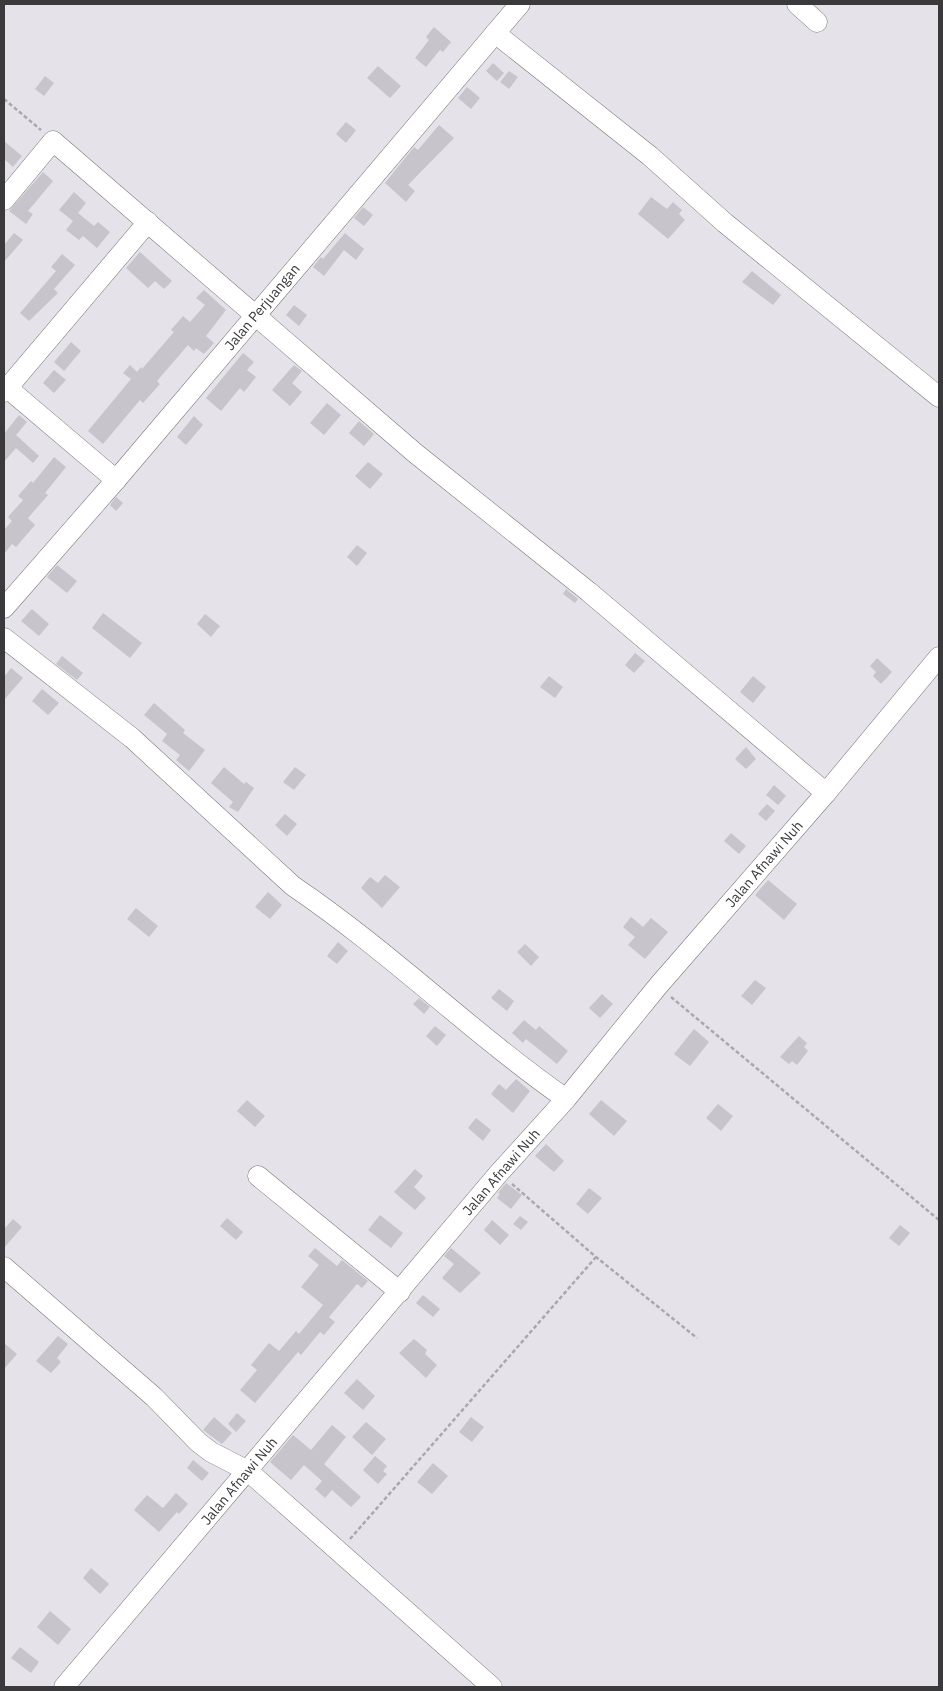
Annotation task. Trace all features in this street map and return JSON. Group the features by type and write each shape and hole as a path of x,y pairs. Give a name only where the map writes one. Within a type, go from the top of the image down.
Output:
{"street":[{"name":"Jalan Perjuangan","path":"4,608 116,480 520,4"},
{"path":"797,4 817,22"},
{"path":"495,33 650,156 725,223 939,398"},
{"path":"4,200 53,141 415,452 589,592 826,793"},
{"path":"116,480 5,388 148,222"},
{"path":"4,638 132,738 293,886 322,906 432,991 485,1037 566,1099"},
{"name":"Jalan Afnawi Nuh","path":"64,1687 400,1292 498,1173 566,1099 658,986 826,793 939,657"},
{"path":"258,1176 400,1292"},
{"path":"4,1267 154,1397 198,1442 211,1452 248,1471 492,1687"}],"path":[{"path":"4,99 53,141"},
{"path":"658,986 939,1220"},
{"path":"498,1173 596,1257 697,1338"},
{"path":"339,1552 596,1257"}],"building":[{"path":"434,27 451,42 443,52 440,50 426,67 415,58 429,40 426,37"},
{"path":"493,63 504,73 497,81 486,71"},
{"path":"378,66 401,86 390,98 367,78"},
{"path":"509,71 518,77 509,89 500,82"},
{"path":"45,76 54,83 44,96 35,89"},
{"path":"467,87 480,98 471,109 458,98"},
{"path":"346,122 356,130 346,143 336,134"},
{"path":"439,125 454,138 408,185 415,191 406,202 385,183 414,147 418,150"},
{"path":"4,141 22,156 13,167 4,159"},
{"path":"43,172 53,181 28,211 33,214 26,224 9,211"},
{"path":"74,192 86,203 78,213 94,226 98,222 110,232 97,248 83,236 79,240 66,230 73,221 59,210"},
{"path":"651,197 667,209 673,202 682,210 679,214 685,220 668,239 638,214"},
{"path":"363,207 373,215 364,226 354,218"},
{"path":"14,233 23,240 4,262 4,245"},
{"path":"345,233 364,249 356,260 344,250 324,276 313,267 321,257 323,259"},
{"path":"140,252 172,281 164,289 155,281 148,288 126,268"},
{"path":"62,254 75,265 54,289 58,293 29,321 20,313 56,271 51,267"},
{"path":"752,271 781,295 773,305 742,282"},
{"path":"204,290 226,310 206,336 214,343 204,354 196,348 194,351 188,345 157,381 160,384 143,403 140,400 103,444 88,431 131,379 123,373 130,365 137,372 141,367 142,369 174,332 171,330 183,316 190,322 205,305 196,298"},
{"path":"294,305 307,315 299,326 286,315"},
{"path":"71,342 81,351 64,371 54,362"},
{"path":"243,353 254,362 247,370 256,377 244,392 240,388 221,411 206,398"},
{"path":"294,365 302,371 292,383 302,392 290,406 272,390"},
{"path":"54,370 66,380 54,393 43,383"},
{"path":"327,403 341,415 324,435 310,423"},
{"path":"19,415 27,422 16,435 39,456 33,463 16,448 4,462 4,434"},
{"path":"194,416 203,425 186,445 177,437"},
{"path":"359,421 374,434 364,446 349,433"},
{"path":"54,457 66,467 45,493 48,495 28,518 35,525 16,547 12,544 4,554 4,530 12,521 8,517 23,500 18,496 31,481 33,483"},
{"path":"368,462 383,474 370,489 355,476"},
{"path":"116,497 123,503 116,511 110,505"},
{"path":"357,545 367,553 357,566 347,557"},
{"path":"57,565 77,581 67,593 47,577"},
{"path":"566,589 578,599 575,603 563,594"},
{"path":"32,609 49,624 39,636 21,621"},
{"path":"103,613 142,643 130,658 92,628"},
{"path":"205,614 220,626 211,637 197,624"},
{"path":"635,653 645,661 634,673 625,665"},
{"path":"62,656 83,673 77,680 56,664"},
{"path":"877,658 892,672 881,684 873,676 876,672 870,666"},
{"path":"11,668 23,678 4,700 4,677"},
{"path":"549,676 563,687 555,698 540,687"},
{"path":"753,676 766,687 753,703 740,692"},
{"path":"42,689 59,703 48,715 32,701"},
{"path":"154,703 185,730 183,733 205,750 189,771 176,760 180,755 162,741 167,734 144,715"},
{"path":"746,747 756,759 746,769 735,759"},
{"path":"224,767 244,784 246,782 254,788 238,812 229,807 233,802 211,783"},
{"path":"295,767 306,775 294,790 283,782"},
{"path":"774,785 786,796 778,805 766,795"},
{"path":"767,804 775,811 766,821 758,814"},
{"path":"285,814 297,824 287,836 275,825"},
{"path":"731,833 746,846 739,854 724,841"},
{"path":"385,875 400,887 382,908 361,888 370,877 378,883"},
{"path":"768,880 797,904 784,920 755,895"},
{"path":"268,892 282,905 270,919 255,907"},
{"path":"136,908 158,926 149,937 127,919"},
{"path":"631,917 643,927 651,918 668,932 645,959 628,945 635,937 623,927"},
{"path":"338,942 348,951 337,964 327,956"},
{"path":"525,944 539,957 531,966 517,952"},
{"path":"755,980 766,988 752,1005 741,996"},
{"path":"499,989 514,1001 507,1011 491,998"},
{"path":"602,994 613,1004 600,1018 589,1008"},
{"path":"419,998 430,1007 424,1014 413,1004"},
{"path":"524,1020 536,1030 539,1026 568,1051 557,1064 526,1039 523,1043 512,1033"},
{"path":"435,1026 446,1035 437,1046 426,1036"},
{"path":"694,1029 709,1042 690,1066 674,1054"},
{"path":"799,1036 807,1043 804,1047 808,1051 797,1065 792,1061 789,1064 780,1057"},
{"path":"516,1079 530,1091 513,1113 491,1094 499,1084 506,1090"},
{"path":"247,1100 265,1116 255,1127 237,1111"},
{"path":"601,1100 627,1121 614,1136 589,1114"},
{"path":"718,1104 733,1116 721,1131 706,1118"},
{"path":"476,1118 491,1130 483,1141 468,1128"},
{"path":"546,1144 564,1161 554,1172 535,1156"},
{"path":"415,1169 423,1176 414,1187 426,1198 415,1210 394,1192"},
{"path":"506,1183 522,1195 511,1209 497,1198 500,1194 498,1193"},
{"path":"589,1188 602,1198 588,1214 576,1204"},
{"path":"380,1215 403,1233 391,1248 368,1230"},
{"path":"520,1216 528,1222 521,1230 513,1224"},
{"path":"227,1218 243,1232 236,1240 220,1226"},
{"path":"13,1219 22,1227 4,1248 4,1229"},
{"path":"492,1220 509,1235 500,1245 484,1230"},
{"path":"900,1225 910,1233 899,1246 889,1238"},
{"path":"315,1248 337,1266 342,1260 368,1281 362,1288 357,1284 329,1317 335,1322 324,1335 320,1332 301,1355 298,1352 255,1403 240,1390 257,1370 251,1365 269,1343 279,1351 296,1331 299,1334 323,1305 301,1287 319,1265 308,1256"},
{"path":"451,1248 481,1273 460,1293 442,1278 454,1264 444,1256"},
{"path":"423,1295 440,1309 433,1317 416,1303"},
{"path":"58,1336 68,1344 57,1358 61,1362 51,1373 36,1361"},
{"path":"414,1339 427,1350 425,1354 437,1365 426,1378 399,1353"},
{"path":"4,1343 17,1354 4,1369"},
{"path":"357,1379 375,1396 363,1410 344,1393"},
{"path":"237,1413 246,1421 236,1432 228,1424"},
{"path":"214,1417 232,1433 222,1444 203,1430"},
{"path":"471,1417 484,1427 472,1442 459,1432"},
{"path":"366,1422 386,1439 372,1455 352,1437"},
{"path":"332,1425 346,1437 324,1464 361,1497 351,1507 332,1490 325,1498 315,1489 322,1481 304,1465 291,1480 270,1462 293,1435 311,1450"},
{"path":"375,1456 387,1466 383,1471 387,1474 378,1484 363,1470"},
{"path":"193,1460 209,1473 202,1481 187,1468"},
{"path":"433,1463 448,1476 432,1494 417,1482"},
{"path":"176,1493 188,1504 179,1514 177,1512 159,1532 134,1510 147,1495 163,1508"},
{"path":"91,1568 109,1584 100,1594 83,1578"},
{"path":"50,1611 71,1629 58,1645 37,1627"},
{"path":"20,1647 39,1662 31,1673 11,1658"}]}
